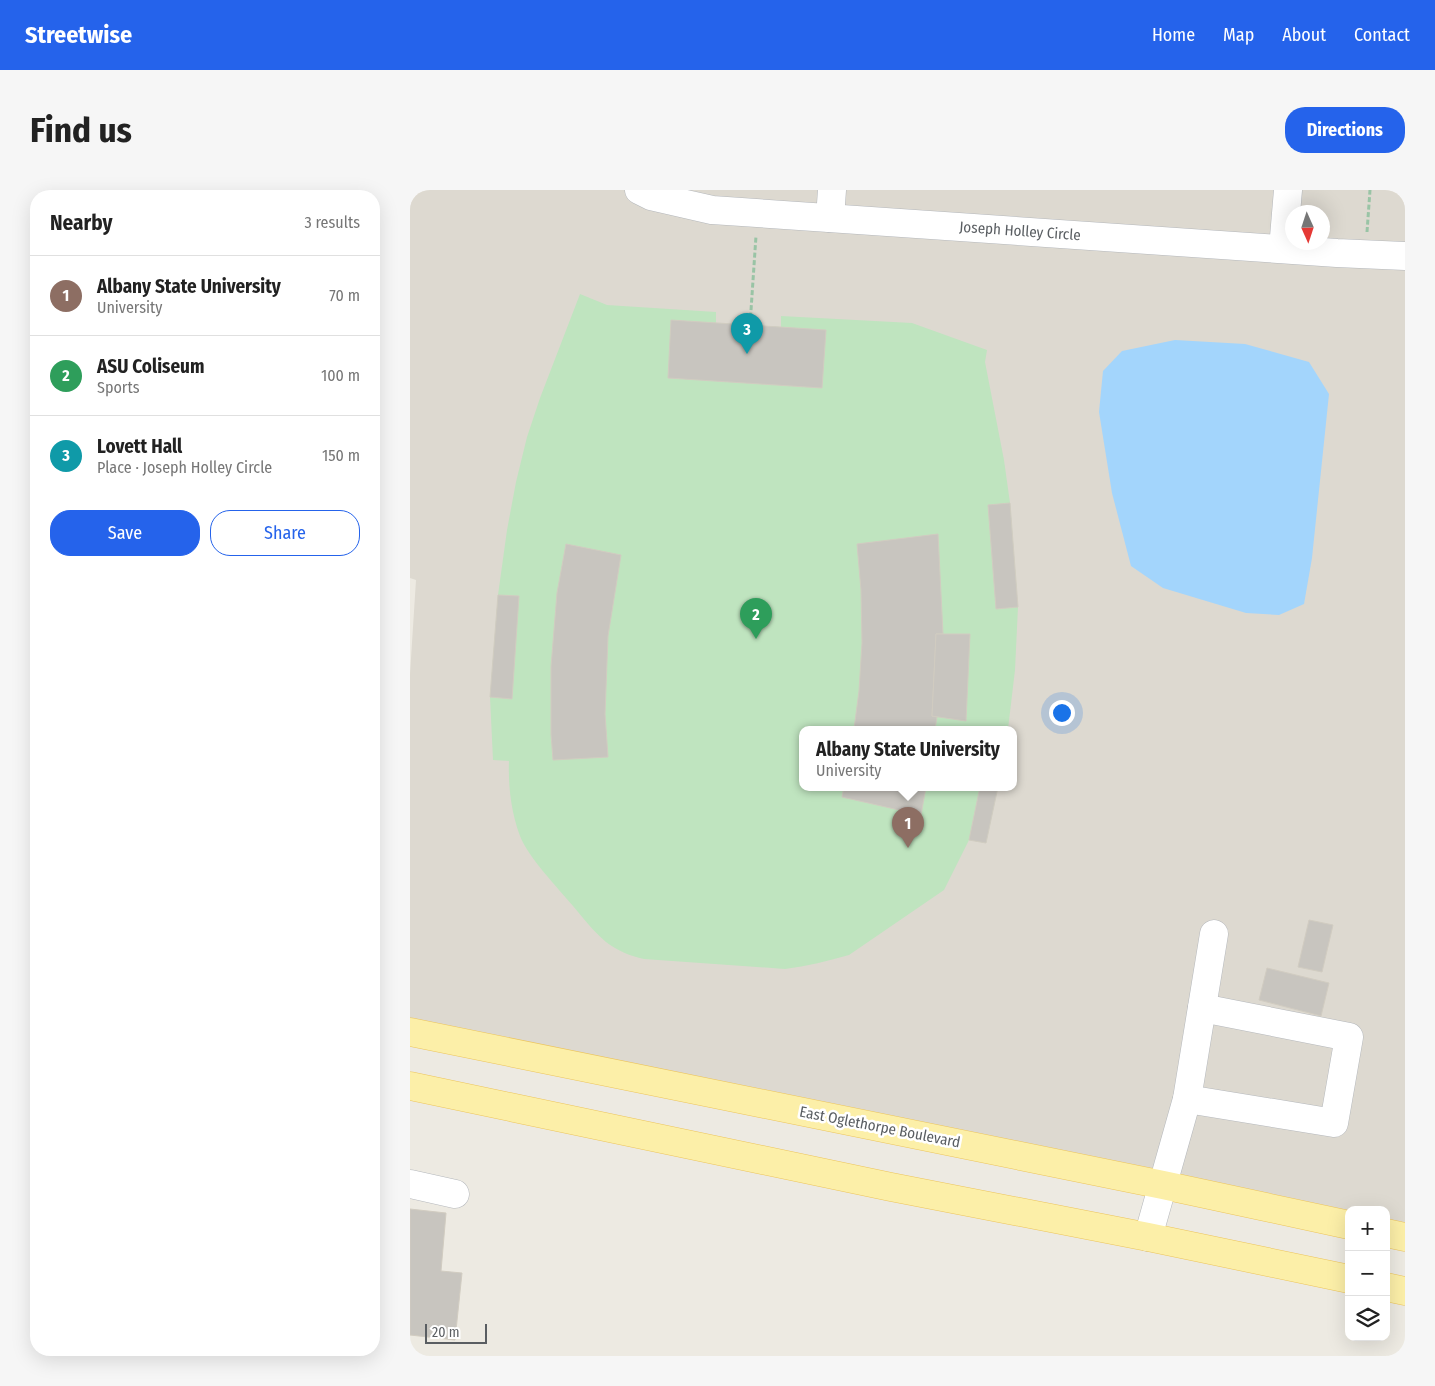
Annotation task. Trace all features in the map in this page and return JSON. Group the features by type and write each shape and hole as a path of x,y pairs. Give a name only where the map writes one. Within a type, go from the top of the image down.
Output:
{"main road":[{"name":"East Oglethorpe Boulevard","path":"410,1032 1163,1185 1345,1224"},
{"path":"410,1086 891,1187 1148,1237 1345,1278"},
{"path":"1390,1234 1405,1237"},
{"path":"1390,1288 1405,1290"}],"street":[{"name":"Joseph Holley Circle","path":"639,190 650,196 712,210 1405,256"},
{"path":"830,218 832,190"},
{"path":"1284,249 1288,190"},
{"path":"1148,1237 1187,1099 1214,934"},
{"path":"1187,1099 1334,1123 1349,1037 1202,1008"},
{"path":"410,1184 456,1194"}],"path":[{"path":"1366,254 1370,190"},
{"path":"750,325 758,213"}],"shaded area":[{"path":"410,190 1405,190 1405,1233 1390,1231 1390,1206 1345,1206 1345,1221 410,1022 410,674 416,580 410,578"}],"green space":[{"path":"580,294 607,305 716,312 716,323 781,327 781,316 912,323 987,350 985,362 1004,460 1010,503 1018,607 1015,670 1008,726 799,726 799,791 997,791 986,843 969,840 944,890 849,955 785,969 644,959 629,955 611,945 593,929 536,863 524,844 514,818 509,779 509,761 493,760 490,697 498,595 507,530 527,437"}],"water":[{"path":"1175,340 1245,344 1309,362 1329,394 1312,558 1304,604 1279,615 1246,613 1163,588 1131,566 1112,493 1099,412 1103,371 1122,351"}],"building":[{"path":"671,320 826,330 822,388 668,378"},
{"path":"1010,503 1018,607 996,609 988,505"},
{"path":"938,534 943,634 936,634 932,716 937,717 936,726 854,726 862,643 861,590 857,544"},
{"path":"566,544 621,555 608,636 605,714 608,757 553,760 551,667 557,593"},
{"path":"498,595 519,596 512,699 490,697"},
{"path":"936,634 970,634 966,721 932,716"},
{"path":"843,791 925,791 921,815 842,797"},
{"path":"979,791 997,791 986,843 969,840"},
{"path":"1309,920 1333,925 1322,972 1298,967"},
{"path":"1267,968 1329,983 1321,1016 1259,1000"},
{"path":"410,1209 446,1213 441,1271 462,1273 455,1340 410,1335"}],"place":[{"name":"Lovett Hall","path":"747,354"},
{"name":"ASU Coliseum","path":"756,639"},
{"name":"Albany State University","path":"908,848"}]}
